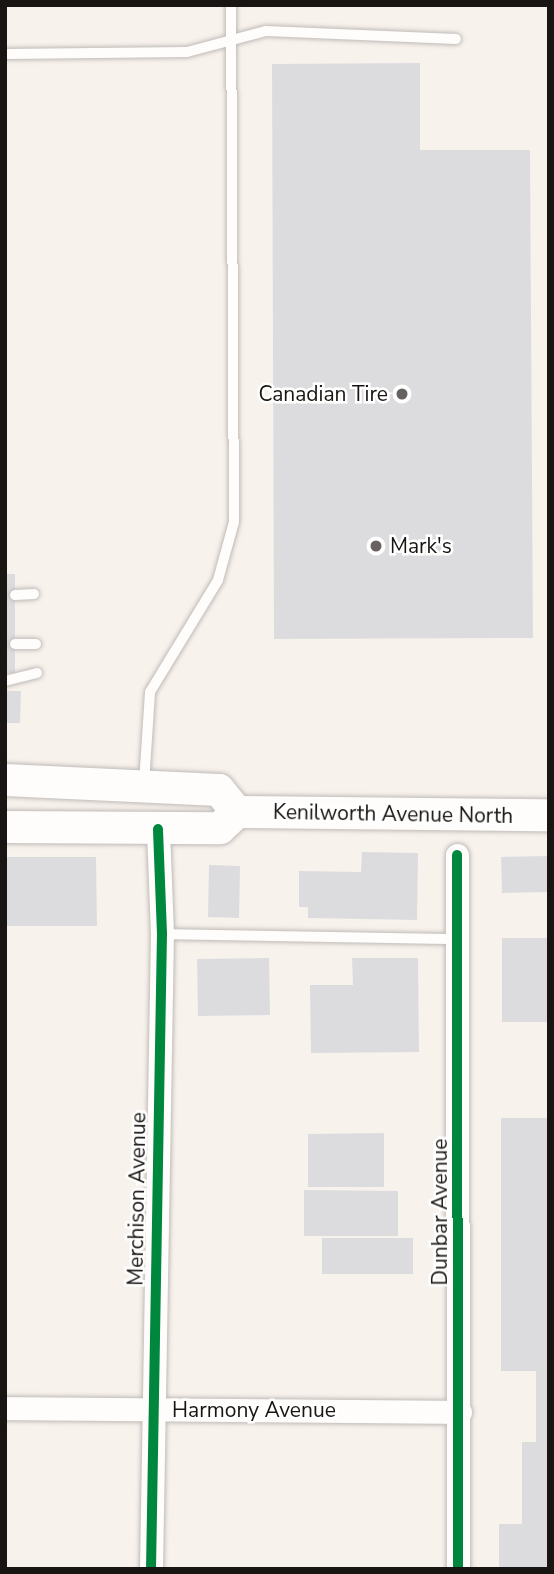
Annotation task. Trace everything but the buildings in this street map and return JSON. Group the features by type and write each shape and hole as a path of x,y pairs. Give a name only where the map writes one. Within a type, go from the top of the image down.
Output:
{"main road":[{"path":"5,780 144,783 219,790 237,812 220,828 5,827"},
{"name":"Kenilworth Avenue North","path":"237,812 549,815"}],"street":[{"name":"Merchison Avenue","path":"151,1569 151,1409 162,934 158,829"},
{"name":"Dunbar Avenue","path":"457,855 460,1412 458,1569"},
{"name":"Harmony Avenue","path":"5,1408 460,1412"}],"lane":[{"path":"144,783 150,692 218,580 232,532 231,5"},
{"path":"5,54 187,52 230,37 266,31 456,39"},
{"path":"15,595 34,594"},
{"path":"15,644 36,644"},
{"path":"5,681 37,673"},
{"path":"162,934 457,939"}],"cycle path":[{"path":"151,1569 162,934 158,829"},
{"path":"457,855 458,1569"}],"place":[{"name":"Canadian Tire","path":"402,394"},
{"name":"Mark's","path":"376,546"}]}
